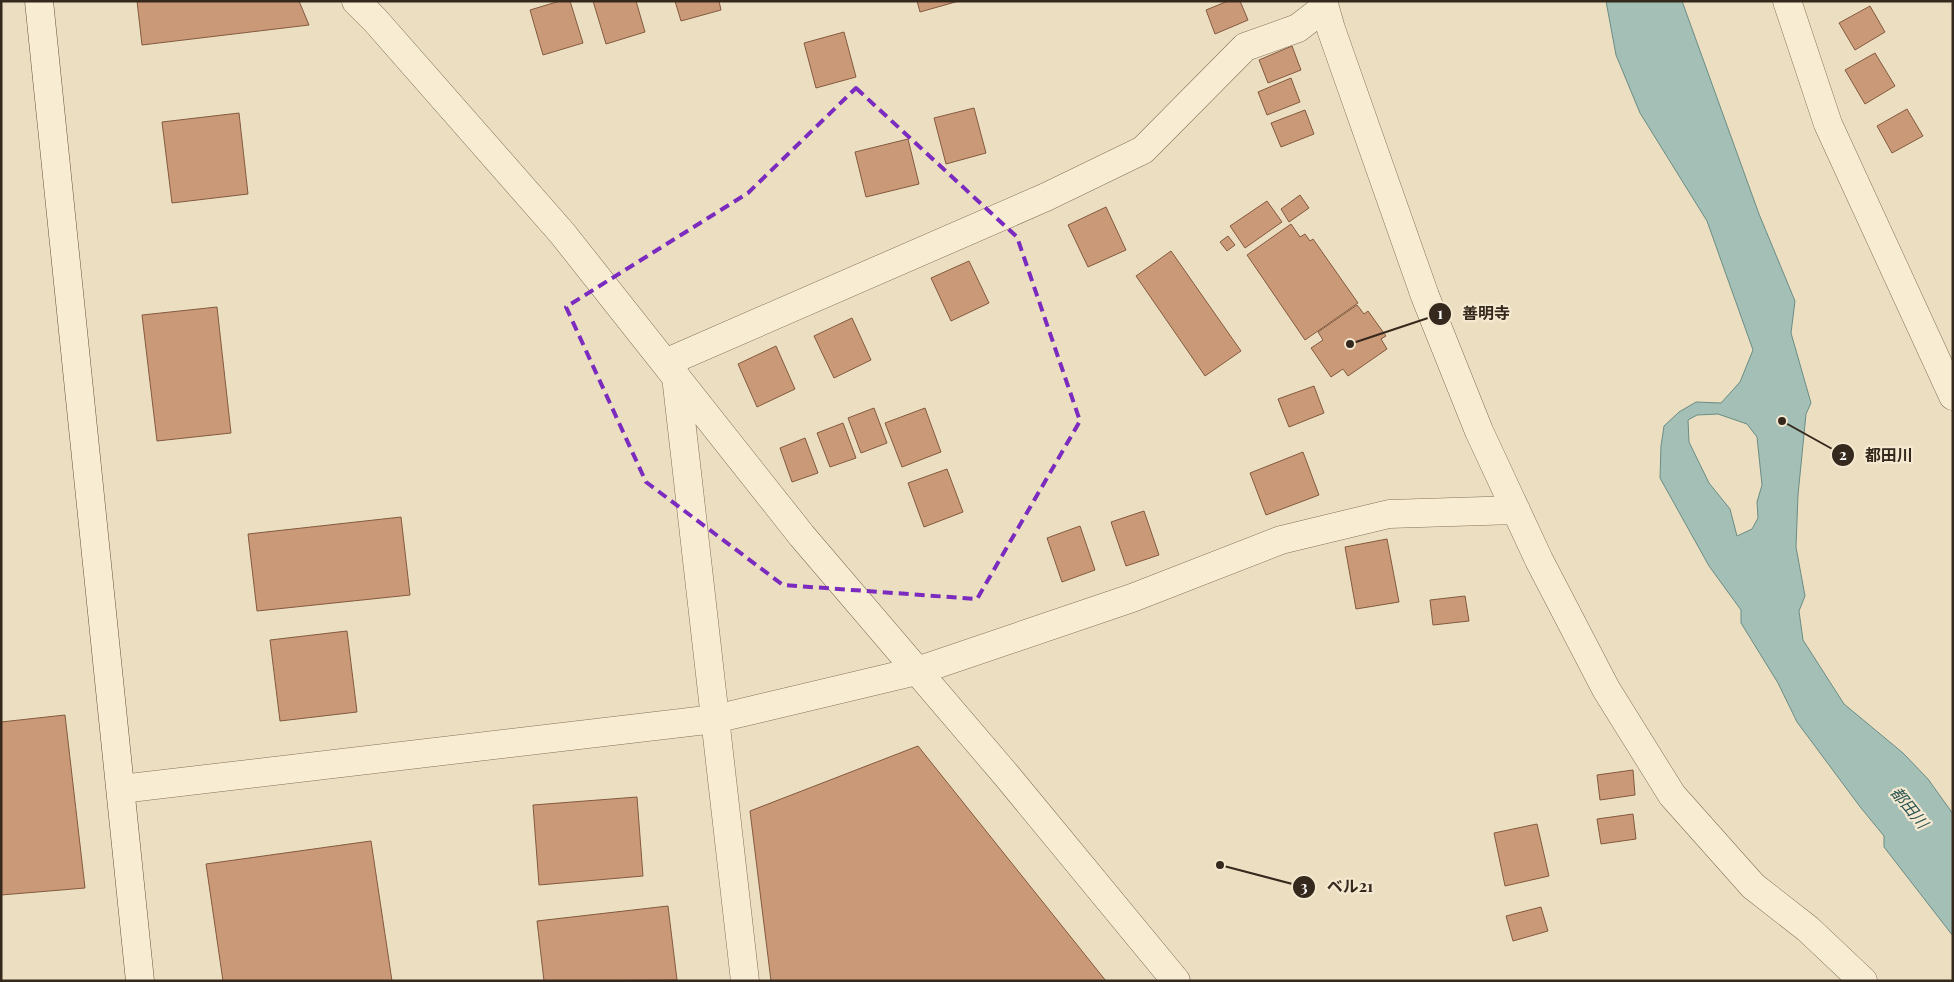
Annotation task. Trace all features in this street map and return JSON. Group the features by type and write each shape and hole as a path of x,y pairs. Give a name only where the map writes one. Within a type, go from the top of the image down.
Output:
{"street":[{"path":"39,1 140,981"},
{"path":"356,1 375,20 562,233 802,536 1176,981"},
{"path":"1787,1 1828,124 1953,396"},
{"path":"745,981 700,583 670,369 684,353 1046,197 1143,150 1245,47 1298,28 1324,4 1334,39 1426,296 1479,431 1539,560 1606,689 1672,795 1753,886 1808,929 1863,981"},
{"path":"120,789 714,720 917,671 1132,598 1281,540 1389,514 1516,510"}],"highlighted area":[{"path":"856,88 1017,237 1080,421 977,599 783,585 646,482 566,307 748,193"}],"water":[{"path":"1606,1 1682,1 1759,214 1795,301 1791,333 1811,403 1806,414 1798,495 1796,547 1805,596 1799,611 1803,640 1844,704 1903,753 1928,779 1953,814 1953,936 1884,847 1884,836 1797,722 1778,683 1741,623 1741,610 1709,566 1660,478 1664,426 1679,412 1696,402 1721,403 1740,382 1753,350 1707,221 1640,113 1616,55","holes":["1718,414 1747,424 1757,437 1762,485 1757,502 1758,518 1752,529 1737,536 1730,509 1709,483 1689,442 1688,420 1697,415"]}],"building":[{"path":"137,1 299,1 309,25 142,45"},
{"path":"560,1 570,1 583,43 543,55 530,10"},
{"path":"593,1 636,1 645,32 606,44"},
{"path":"675,1 719,1 721,10 681,21"},
{"path":"917,1 959,1 920,12"},
{"path":"1228,1 1240,1 1248,20 1215,34 1206,10"},
{"path":"1870,6 1885,32 1855,50 1839,23"},
{"path":"844,32 856,77 816,88 804,43"},
{"path":"1292,46 1301,70 1268,83 1259,60"},
{"path":"1875,53 1895,86 1865,104 1845,70"},
{"path":"1291,78 1300,102 1267,115 1258,92"},
{"path":"974,108 986,153 946,164 934,118"},
{"path":"1907,109 1923,136 1892,153 1877,126"},
{"path":"1305,110 1314,134 1281,147 1271,123"},
{"path":"239,113 248,194 172,203 162,122"},
{"path":"908,139 919,184 866,197 855,152"},
{"path":"1300,195 1309,208 1289,222 1281,209"},
{"path":"1267,201 1282,222 1245,248 1230,226"},
{"path":"1106,207 1126,250 1088,267 1068,225"},
{"path":"1291,224 1300,237 1305,234 1310,241 1313,239 1358,303 1305,340 1247,255"},
{"path":"1228,236 1235,245 1227,251 1220,242"},
{"path":"1171,251 1241,351 1205,376 1136,276"},
{"path":"969,261 989,303 951,321 931,278"},
{"path":"1357,305 1364,314 1368,311 1386,336 1381,339 1387,349 1348,376 1343,369 1331,377 1311,348 1323,340 1318,332"},
{"path":"217,307 231,433 157,441 142,315"},
{"path":"852,318 871,360 834,378 814,336"},
{"path":"776,346 795,389 757,407 738,364"},
{"path":"1314,386 1324,413 1289,427 1278,399"},
{"path":"874,408 887,443 861,453 848,418"},
{"path":"925,408 941,452 902,467 885,423"},
{"path":"843,423 856,458 830,467 817,433"},
{"path":"805,438 818,473 792,482 780,448"},
{"path":"1303,452 1319,495 1266,515 1250,473"},
{"path":"947,469 963,512 924,527 908,483"},
{"path":"1144,511 1159,555 1126,566 1111,522"},
{"path":"401,517 410,595 257,611 248,534"},
{"path":"1080,526 1095,570 1062,582 1047,538"},
{"path":"1387,539 1399,602 1356,609 1345,547"},
{"path":"1465,596 1469,621 1433,625 1430,600"},
{"path":"347,631 357,712 280,721 270,640"},
{"path":"65,715 85,888 1,895 1,722"},
{"path":"918,746 1106,981 771,981 750,811"},
{"path":"1633,770 1635,795 1600,800 1597,775"},
{"path":"637,797 643,876 539,885 533,805"},
{"path":"1633,814 1636,839 1601,844 1597,819"},
{"path":"1537,824 1549,876 1505,886 1494,833"},
{"path":"371,841 392,981 223,981 206,864"},
{"path":"668,906 677,980 544,981 537,921"},
{"path":"1541,907 1548,931 1513,941 1506,916"}],"place":[{"name":"善明寺","path":"1350,344"},
{"name":"都田川","path":"1782,421"},
{"name":"ベル21","path":"1220,865"}]}
